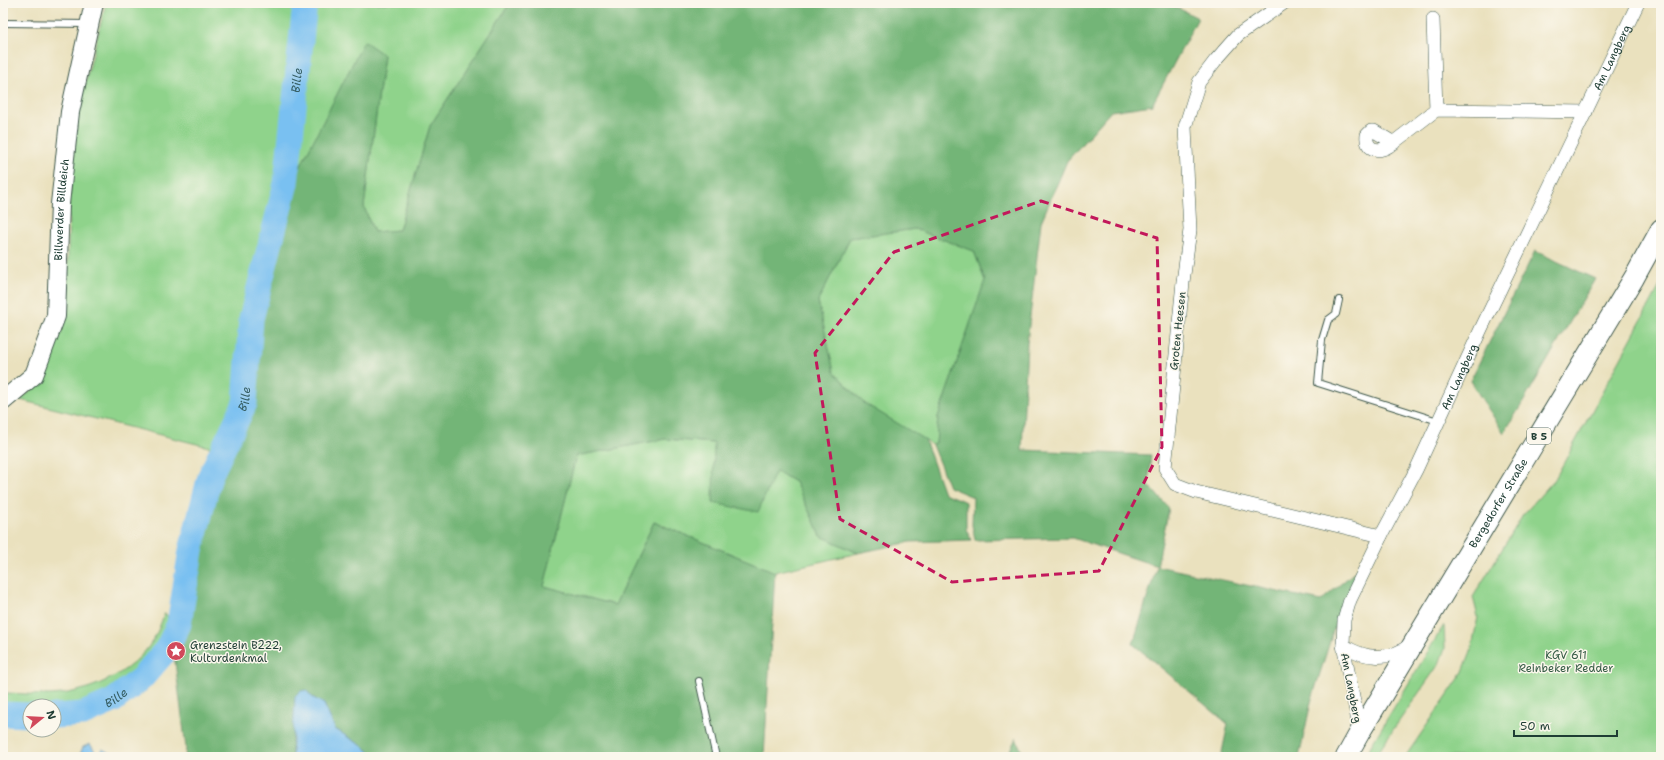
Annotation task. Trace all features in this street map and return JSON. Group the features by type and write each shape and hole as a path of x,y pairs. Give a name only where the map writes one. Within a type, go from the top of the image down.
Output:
{"main road":[{"name":"Bergedorfer Straße","path":"1346,757 1634,278 1661,229"}],"street":[{"name":"Billwerder Billdeich","path":"3,401 34,375 56,316 60,204 70,112 94,3"},
{"name":"Groten Heesen","path":"1284,3 1238,35 1215,60 1199,82 1185,127 1190,230 1183,282 1164,468 1175,484 1196,492 1381,536"},
{"name":"Am Langberg","path":"1360,732 1343,645 1344,620 1350,600 1381,536 1416,470 1638,3"},
{"path":"1434,19 1436,110"},
{"path":"1394,143 1436,110 1586,112"},
{"name":"Am Langberg","path":"1343,645 1358,654 1374,656 1390,655 1402,651 1414,642"}],"lane":[{"path":"3,23 89,24"},
{"path":"1339,300 1336,314 1328,320 1322,340 1318,383 1438,421"},
{"path":"699,681 716,757"}],"highlighted area":[{"path":"1041,201 1157,238 1162,447 1099,571 952,582 840,519 815,353 894,252"}],"green space":[{"path":"106,3 297,3 280,185 250,318 245,403 221,450 20,400 40,382 67,315 69,200 78,112"},
{"path":"311,3 510,3 430,126 399,230 374,232 364,207 384,55 364,42 292,183"},
{"path":"510,3 1168,3 1198,18 1152,105 1111,111 1067,161 1041,222 1027,343 1022,450 1151,455 1148,485 1169,508 1157,566 1073,538 975,540 972,525 973,497 949,487 932,445 936,444 938,417 985,280 974,251 915,229 850,238 818,301 834,372 864,403 925,440 944,493 966,502 966,529 971,540 910,542 858,553 821,536 795,482 776,471 758,512 713,503 714,443 665,439 576,456 544,586 615,605 654,522 775,572 764,757 375,757 364,747 335,729 324,704 312,697 292,738 292,757 185,757 186,748 174,654 179,632 180,588 208,475 245,403 250,318 288,202 292,183 364,41 384,55 364,207 374,232 399,230 430,126"},
{"path":"915,229 974,251 985,281 938,417 936,444 932,445 864,403 834,372 818,301 850,238"},
{"path":"1535,251 1595,279 1504,433 1470,381"},
{"name":"KGV 611 Reinbeker Redder","path":"1661,284 1661,757 1405,757 1462,674 1471,651 1478,617 1473,597 1523,515 1555,479"},
{"path":"665,439 714,443 776,471 795,482 821,536 858,553 775,572 654,522 615,605 544,586 576,456"},
{"path":"1157,566 1321,601 1358,569 1336,622 1311,702 1299,757 1221,757 1228,724 1133,644"},
{"path":"165,613 179,632 174,654 148,689 116,712 84,721 62,721 62,698 22,698 22,722 3,722 3,693 49,695 63,694 93,686 107,680 134,663 155,637"},
{"path":"1444,625 1445,648 1439,664 1374,757 1364,757"},
{"path":"1016,738 1024,757 1007,757"}],"water":[{"path":"306,690 312,697 324,704 335,729 364,747 375,757 292,757 295,696 301,691"},
{"path":"90,744 98,756 102,749 119,757 79,757 83,747"}],"waterway":[{"name":"Bille","path":"62,715 83,714 113,701 141,679 167,649 179,624 191,550 210,476 245,403 251,319 286,183 305,3"},
{"name":"Bille","path":"3,714 22,715"}],"place":[{"name":"Grenzstein B222, Kulturdenkmal","path":"176,651"}]}
